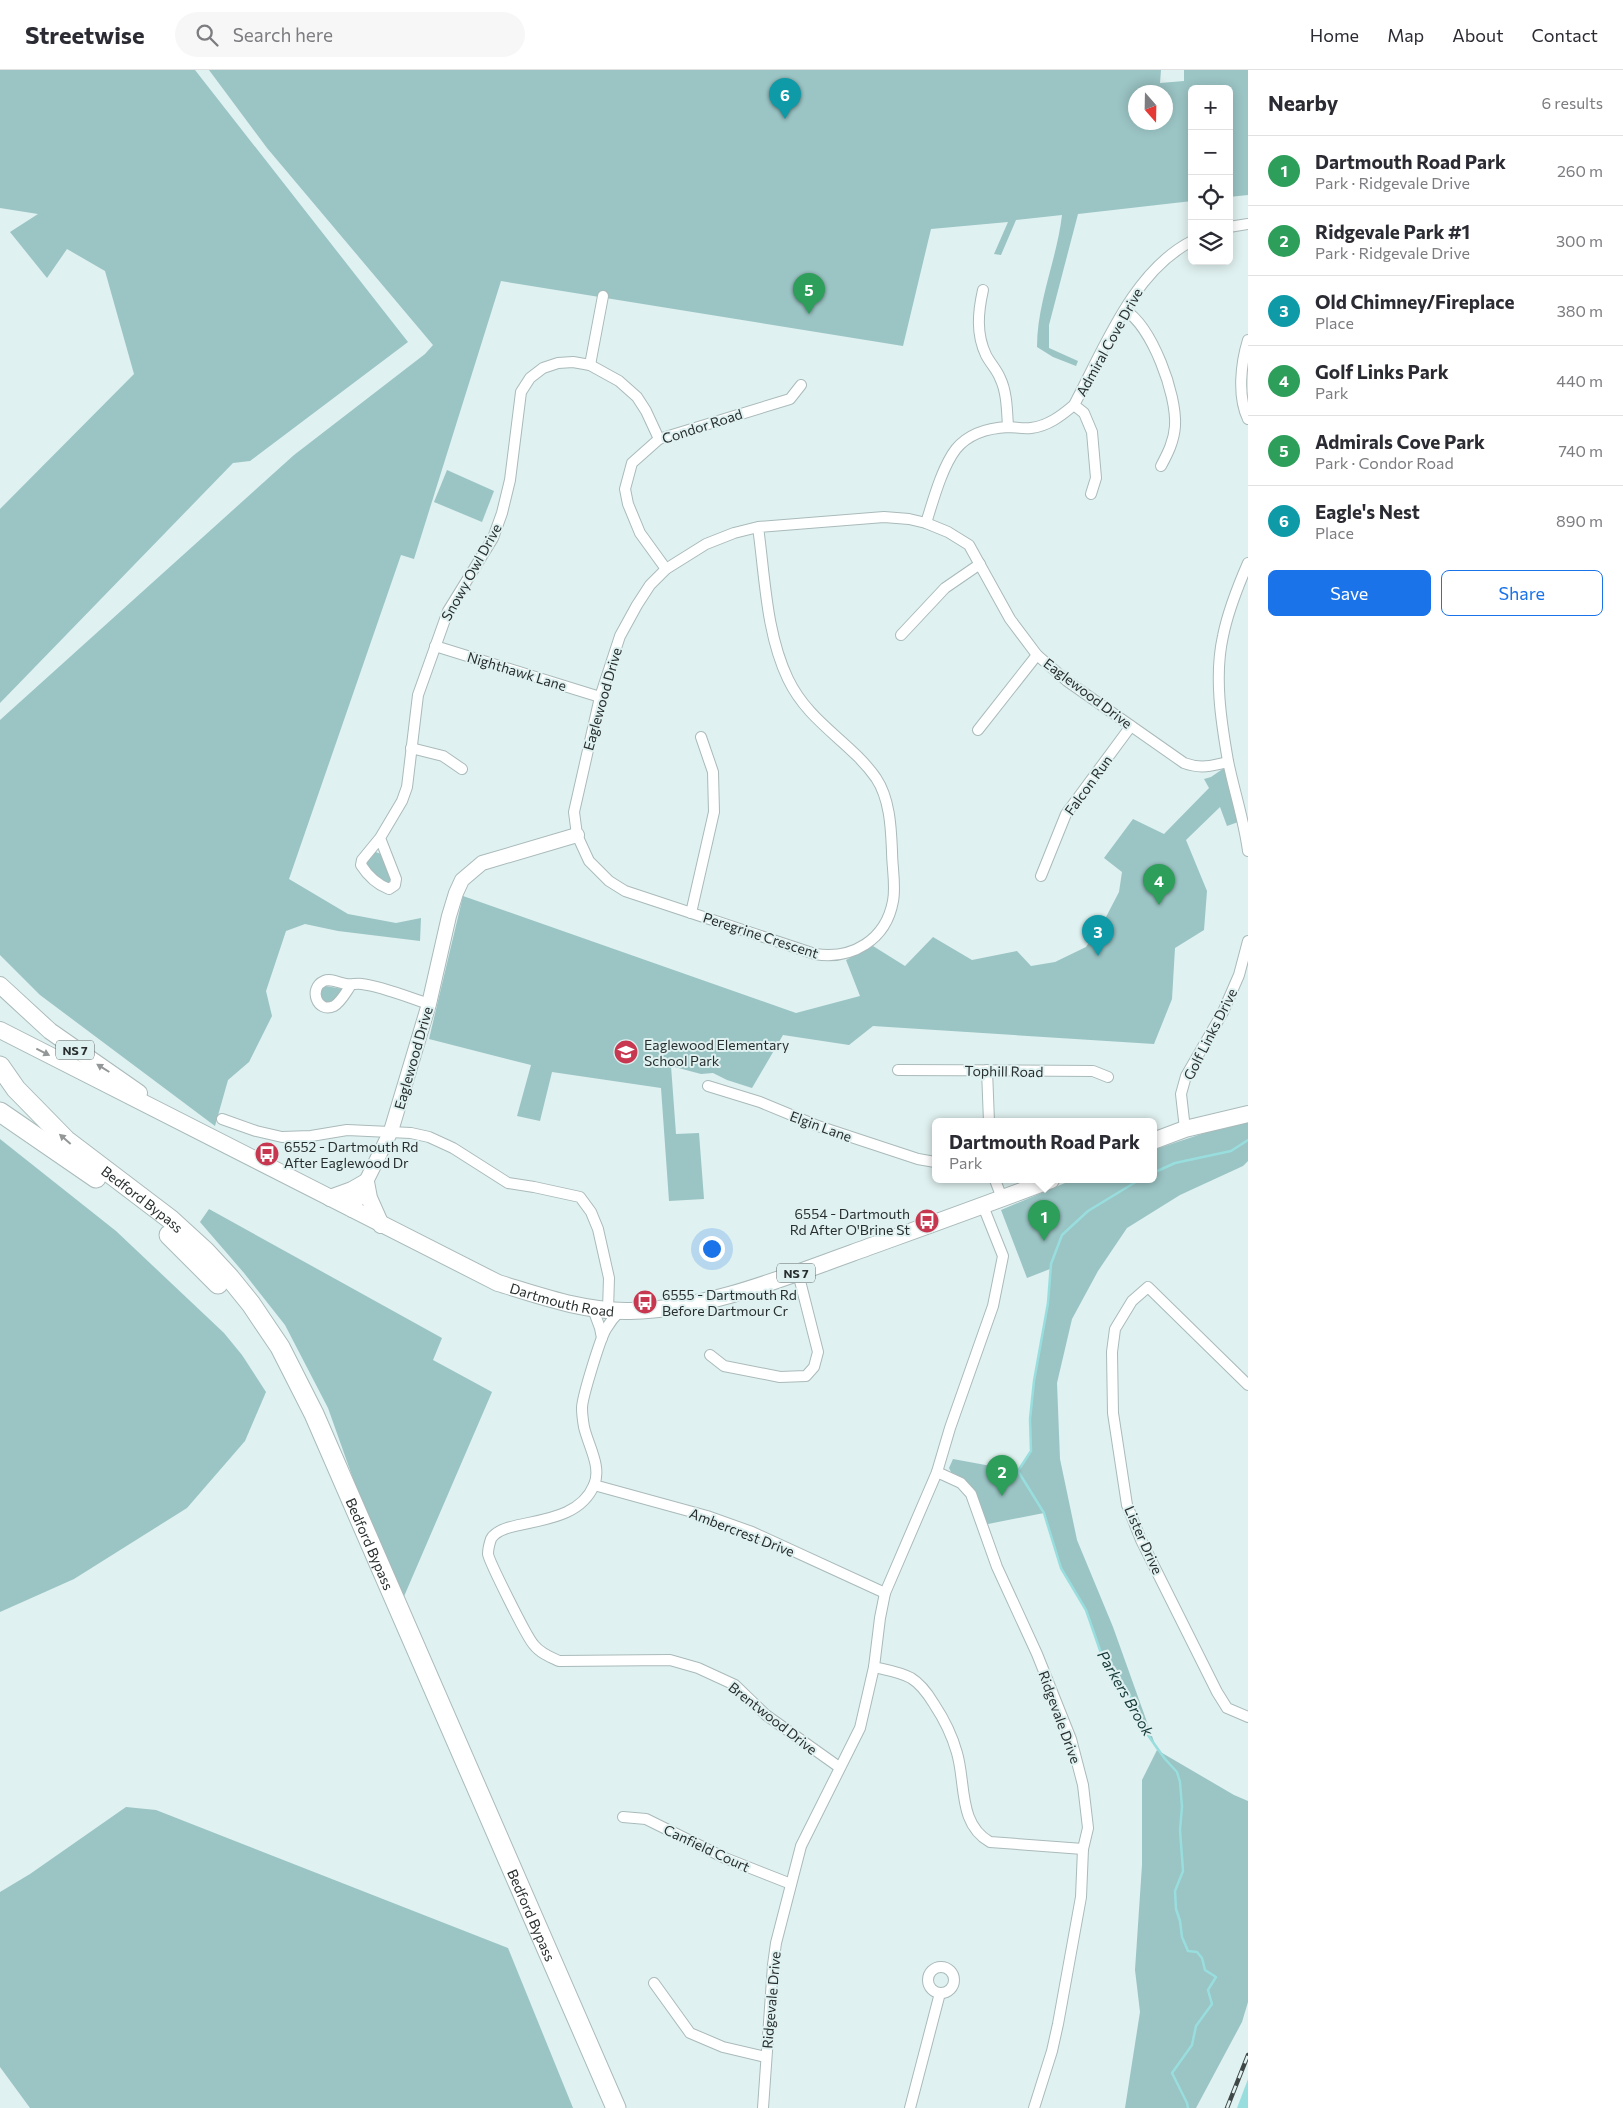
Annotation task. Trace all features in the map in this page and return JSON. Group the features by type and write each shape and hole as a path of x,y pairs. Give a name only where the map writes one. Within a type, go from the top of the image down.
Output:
{"highway":[{"name":"Bedford Bypass","path":"0,1066 16,1089 66,1140 170,1219 205,1251 251,1304 280,1347 314,1414 616,2108"},
{"name":"Bedford Bypass","path":"0,1112 129,1202 164,1230 209,1274 242,1312 276,1366 308,1433 602,2108"}],"main road":[{"name":"Dartmouth Road","path":"0,985 50,1031 85,1057 130,1085 156,1108"},
{"name":"Dartmouth Road","path":"0,1030 498,1283 549,1299 607,1310 680,1308 731,1296 1043,1183"},
{"path":"1157,1140 1185,1129 1248,1114"},
{"path":"330,1198 352,1190 366,1182 369,1198 381,1225"}],"street":[{"path":"1233,226 1248,224"},
{"name":"Admiral Cove Drive","path":"926,523 940,481 956,449 975,433 990,428 1030,428 1047,424 1074,405 1125,310 1145,278 1180,247 1188,243"},
{"path":"983,290 979,310 981,341 986,356 1001,378 1005,394 1008,427"},
{"path":"590,365 603,296"},
{"path":"1125,310 1133,315 1153,347 1166,378 1173,403 1175,426 1172,446 1162,466"},
{"path":"1248,340 1243,362 1242,390 1244,410 1248,419"},
{"name":"Snowy Owl Drive","path":"380,838 396,879 395,885 389,889 380,885 360,865 380,838 402,801 407,787 410,748 418,695 448,611 493,538 502,513 510,480 521,392 530,378 542,368 558,363 573,362 590,365 619,381 637,397 659,438"},
{"name":"Condor Road","path":"666,569 640,533 628,504 625,489 632,463 659,438 790,399 801,386"},
{"path":"1074,405 1084,413 1092,432 1096,478 1091,494"},
{"name":"Eaglewood Drive","path":"352,1210 391,1131 429,1004 449,916 462,880 482,863 577,835 576,805 600,697 620,636 650,586 666,569 706,544 734,533 758,527 884,517 909,519 926,523 948,532 968,545 1010,619 1037,655 1067,680 1184,763 1196,767 1209,767 1228,762"},
{"name":"Peregrine Crescent","path":"577,835 589,861 609,881 625,891 815,954 831,957 866,945 876,937 886,922 893,900 891,824 884,798 876,779 861,761 806,708 789,680 780,658 771,620 758,527"},
{"path":"1248,563 1223,635 1219,664 1222,726 1228,762 1243,819 1248,851"},
{"path":"901,635 945,588 980,564"},
{"name":"Nighthawk Lane","path":"435,646 600,697"},
{"path":"978,730 1037,655"},
{"name":"Falcon Run","path":"1041,876 1066,814 1131,726"},
{"path":"691,913 714,812 713,772 701,737"},
{"path":"410,748 443,756 462,769"},
{"name":"Golf Links Drive","path":"1185,1129 1182,1094 1186,1076 1223,1012 1238,975 1248,941"},
{"path":"351,985 359,983 429,1004"},
{"name":"Tophill Road","path":"898,1070 1093,1070 1108,1076"},
{"path":"987,1070 990,1118"},
{"name":"Elgin Lane","path":"708,1086 760,1102 818,1126 918,1159 932,1161"},
{"path":"222,1119 256,1131 282,1137 311,1136 347,1130 391,1131 429,1137 453,1148 508,1183 580,1198 592,1212 598,1230 608,1278 607,1310 600,1328 602,1338"},
{"path":"996,1183 1002,1198"},
{"name":"Ridgevale Drive","path":"763,2108 765,2057 773,1965 801,1846 860,1728 874,1667 885,1593 937,1472 950,1428 993,1306 1003,1256 983,1206"},
{"path":"710,1355 724,1366 780,1377 806,1376 814,1367 818,1352 798,1273"},
{"name":"Lister Drive","path":"1248,1385 1148,1286 1132,1301 1115,1328 1112,1352 1113,1413 1128,1511 1217,1692 1227,1708 1248,1717"},
{"path":"594,1485 596,1474 594,1460 584,1427 582,1407 602,1338 611,1320 607,1310"},
{"name":"Ridgevale Drive","path":"937,1472 961,1483 972,1494 998,1567 1037,1654 1071,1739 1083,1785 1088,1828 1083,1849 1081,1897 1052,2051 1034,2108"},
{"name":"Ambercrest Drive","path":"594,1485 676,1506 752,1532 885,1593"},
{"name":"Brentwood Drive","path":"594,1485 587,1498 573,1510 550,1519 500,1531 491,1538 488,1555 525,1633 534,1646 546,1656 559,1661 670,1660 698,1668 734,1685 766,1715 839,1767"},
{"path":"874,1667 913,1679 926,1691 938,1710 947,1726 957,1753 966,1811 978,1836 990,1842 1083,1849"},
{"name":"Canfield Court","path":"623,1817 646,1819 725,1858 791,1884"},
{"path":"654,1983 690,2033 723,2047 765,2057"},
{"path":"910,2108 940,1993"}],"shaded area":[{"path":"0,70 195,70 408,342 250,461 233,463 0,703 0,509 134,374 105,271 67,249 47,278 10,232 38,214 0,208"},
{"path":"209,70 1161,70 1160,83 1184,81 1184,70 1248,70 1248,195 1233,197 1233,85 1188,85 1188,201 1078,214 1049,325 1049,348 1078,361 1076,366 1053,357 1037,347 1040,314 1062,215 1016,220 1001,255 994,254 1008,222 931,229 903,346 501,281 414,559 401,555 289,879 348,914 396,923 421,918 420,941 338,931 305,924 286,931 266,991 272,1016 249,1062 228,1080 215,1126 40,995 0,955 0,720 294,455 425,354 433,345 267,148"},
{"path":"447,470 494,491 482,522 434,502"},
{"path":"1227,766 1241,821 1227,826 1220,807 1186,840 1207,891 1204,930 1175,948 1172,999 1154,1044 873,1026 849,1045 783,1035 752,1088 727,1080 713,1073 701,1074 671,1066 676,1134 699,1133 704,1199 669,1201 661,1088 552,1072 540,1121 517,1116 531,1065 429,1039 463,896 796,1013 860,996 846,960 873,946 905,966 933,937 972,960 1017,951 1031,966 1055,962 1086,947 1106,917 1119,892 1122,872 1104,858 1133,819 1164,834 1209,788 1204,779 1211,777"},
{"path":"373,851 381,854 393,879 386,885 363,865"},
{"path":"325,986 343,989 333,1001 326,1003 319,999 320,990"},
{"path":"1241,1121 1248,1121 1248,1161 1243,1166 1180,1195 1127,1228 1098,1271 1072,1319 1057,1383 1060,1459 1077,1540 1113,1627 1157,1750 1145,1731 1134,1703 1120,1678 1101,1653 1086,1610 1061,1568 1044,1513 983,1525 964,1479 951,1472 949,1468 953,1459 1018,1471 1031,1451 1030,1419 1033,1386 1048,1303 1050,1269 1027,1278 1001,1210 1065,1183 1157,1183 1157,1149"},
{"path":"0,1139 116,1231 224,1333 242,1355 266,1392 245,1441 187,1508 74,1579 0,1612"},
{"path":"209,1209 442,1338 433,1360 492,1392 399,1608 328,1408 285,1325 200,1222"},
{"path":"1157,1750 1234,1795 1248,1801 1248,2002 1242,2022 1196,2108 1125,2108 1140,2012 1135,1970 1142,1865 1142,1780"},
{"path":"126,1807 156,1810 508,1948 573,2108 30,2108 0,2067 0,1892 30,1874"},
{"path":"1248,2079 1248,2108 1237,2108"}],"waterway":[{"name":"Parkers Brook","path":"1157,1171 1175,1163 1231,1151 1248,1140"},
{"name":"Parkers Brook","path":"1134,1183 1088,1211 1062,1235 1051,1264 1048,1303 1034,1381 1030,1419 1031,1451 1018,1471 1044,1513 1061,1568 1086,1610 1101,1653 1120,1678 1134,1703 1145,1731 1177,1772 1180,1782 1182,1807 1180,1830 1183,1871 1175,1891 1176,1909 1182,1937 1188,1951 1197,1952 1202,1958 1205,1970 1216,1977 1208,1990 1212,2004 1196,2026 1192,2045 1172,2073 1188,2108"}],"railway":[{"path":"1227,2108 1248,2055"}],"place":[{"name":"Eagle's Nest","path":"785,119"},
{"name":"Admirals Cove Park","path":"809,314"},
{"name":"Golf Links Park","path":"1159,905"},
{"name":"Old Chimney/Fireplace","path":"1098,956"},
{"name":"Eaglewood Elementary School Park","path":"626,1052"},
{"name":"6552 - Dartmouth Rd After Eaglewood Dr","path":"267,1154"},
{"name":"6554 - Dartmouth Rd After O'Brine St","path":"927,1221"},
{"name":"Dartmouth Road Park","path":"1044,1241"},
{"name":"6555 - Dartmouth Rd Before Dartmour Cr","path":"645,1302"},
{"name":"Ridgevale Park #1","path":"1002,1496"}]}
